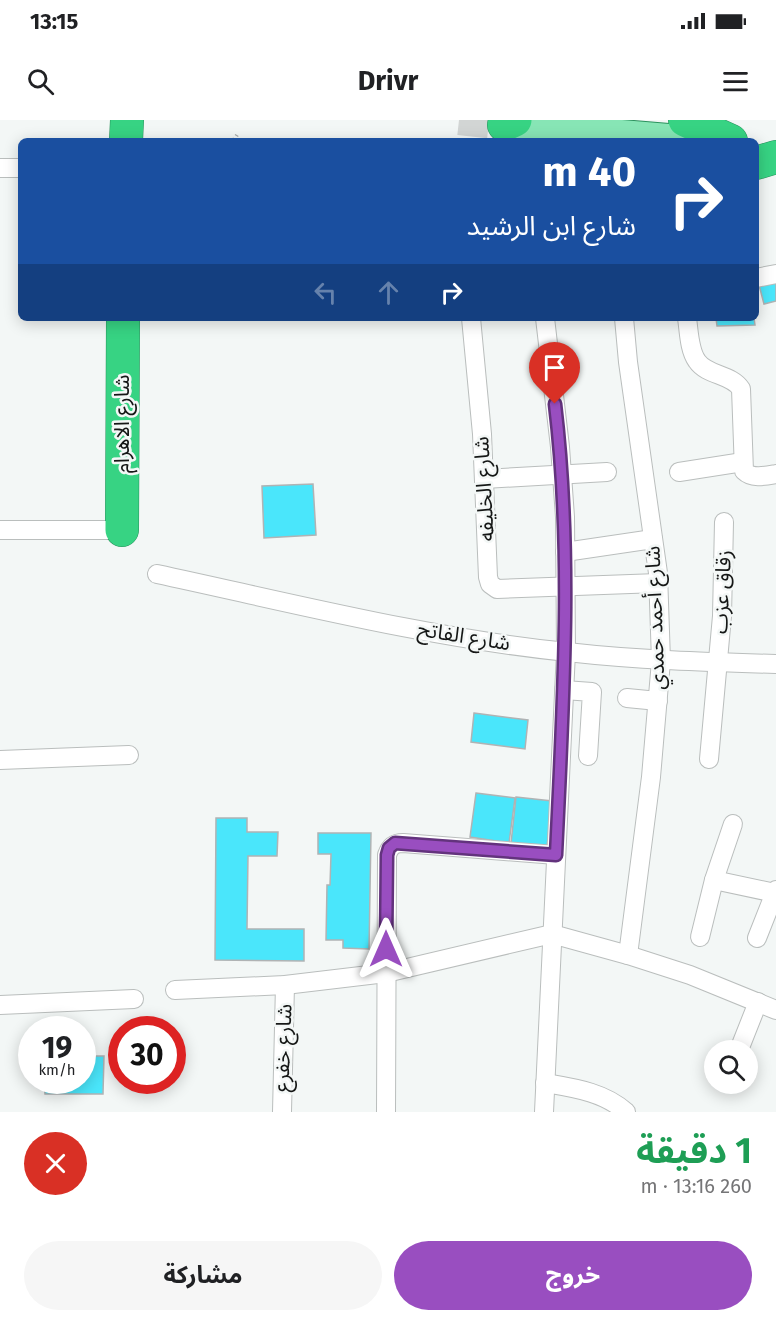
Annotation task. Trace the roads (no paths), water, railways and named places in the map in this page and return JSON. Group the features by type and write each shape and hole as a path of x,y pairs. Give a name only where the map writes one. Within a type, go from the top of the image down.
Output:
{"highway":[{"path":"126,138 127,120"},
{"path":"685,120 724,138"},
{"path":"759,162 776,157"},
{"name":"شارع الاهرام","path":"122,530 123,321"}],"main road":[{"path":"510,122 663,138"},
{"path":"759,147 776,149"}],"street":[{"path":"0,168 18,168"},
{"path":"759,277 776,274"},
{"name":"شارع الخليفه","path":"471,321 482,434 490,584 497,589 565,587"},
{"path":"544,1112 566,652 562,475 545,321"},
{"name":"شارع أحمد حمدي","path":"624,321 658,583 661,661 651,777 628,955"},
{"path":"688,321 696,360 704,367 738,383 741,389 744,471 748,475 758,477 776,474"},
{"path":"679,472 743,462"},
{"path":"484,479 607,472"},
{"name":"زقاق عزب","path":"709,759 722,616 724,522"},
{"path":"0,530 122,530"},
{"path":"565,552 609,547 653,538"},
{"name":"شارع الفاتح","path":"157,574 437,633 566,652 661,661 776,664"},
{"path":"565,587 658,583"},
{"path":"564,690 592,692 588,756"},
{"path":"627,698 658,701"},
{"path":"0,760 129,755"},
{"path":"700,937 714,880 733,824"},
{"path":"386,1112 387,855 389,848 395,843 556,855"},
{"path":"714,880 776,891 757,938"},
{"path":"175,990 285,985 386,973 552,934 690,975 776,1010"},
{"name":"شارع خفرع","path":"282,1112 285,985"},
{"path":"0,1005 134,999"},
{"path":"743,1040 758,1002"},
{"path":"545,1083 584,1089 620,1106 626,1112"}],"tunnel":[{"path":"459,120 504,125"}]}
